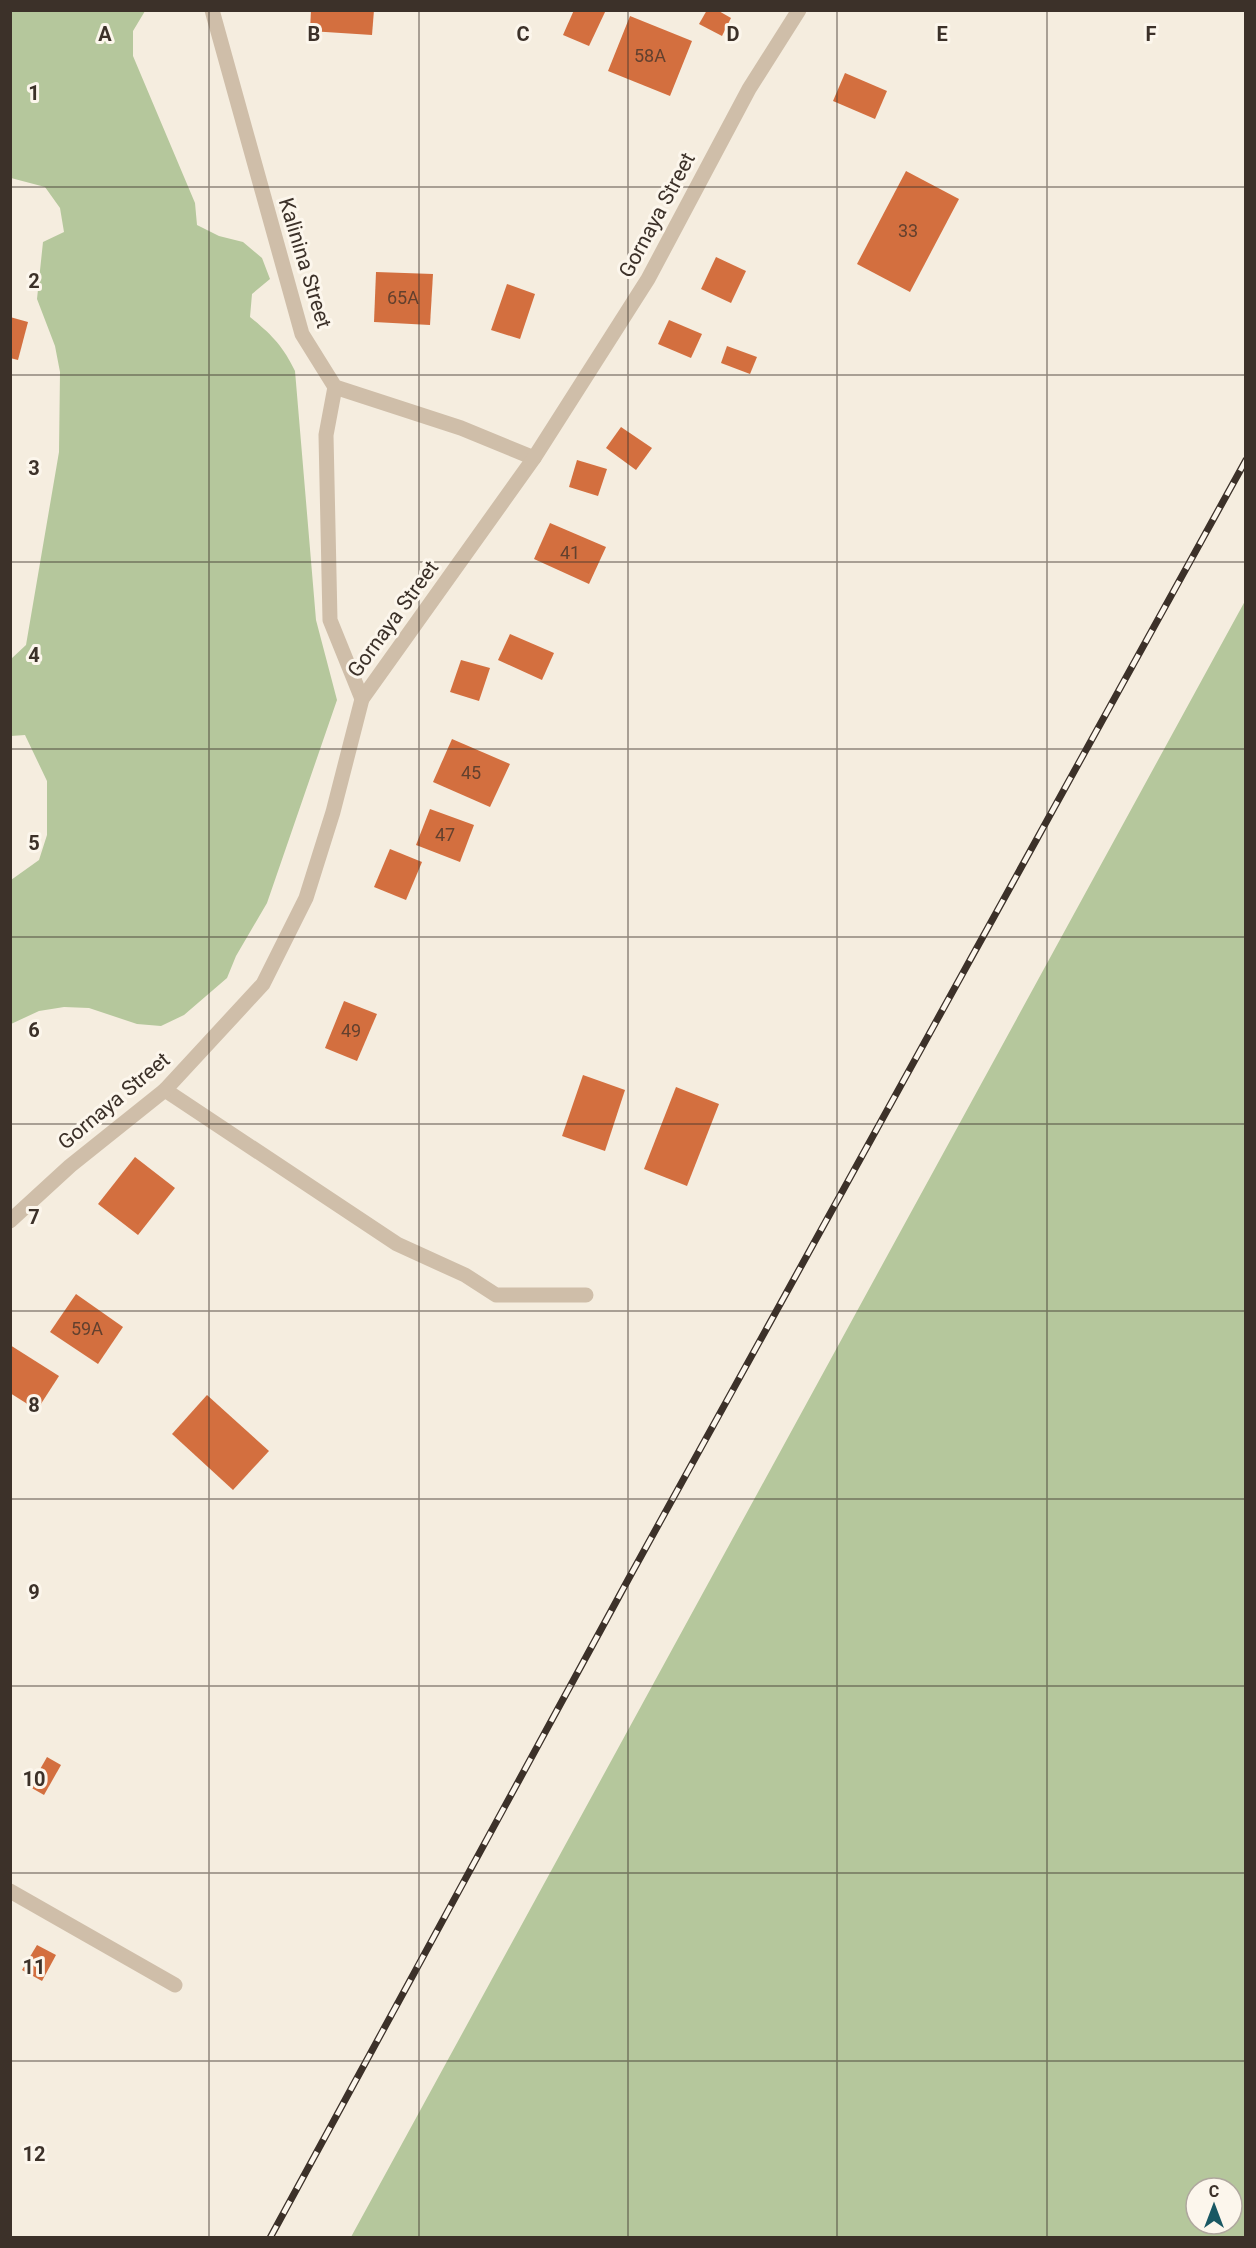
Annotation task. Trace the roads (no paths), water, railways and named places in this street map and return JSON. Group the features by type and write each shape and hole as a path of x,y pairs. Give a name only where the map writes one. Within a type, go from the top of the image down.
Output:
{"street":[{"name":"Kalinina Street","path":"212,10 302,334 335,387"},
{"name":"Gornaya Street","path":"10,1221 70,1166 165,1090 263,984 306,898 333,812 362,699 534,458 648,279 749,89 799,10"},
{"path":"362,699 330,620 326,435 335,387 461,428 534,458"},
{"path":"165,1090 397,1244 465,1275 496,1295 586,1295"},
{"path":"10,1891 175,1985"}],"railway":[{"path":"270,2238 629,1578 1246,460"}]}
